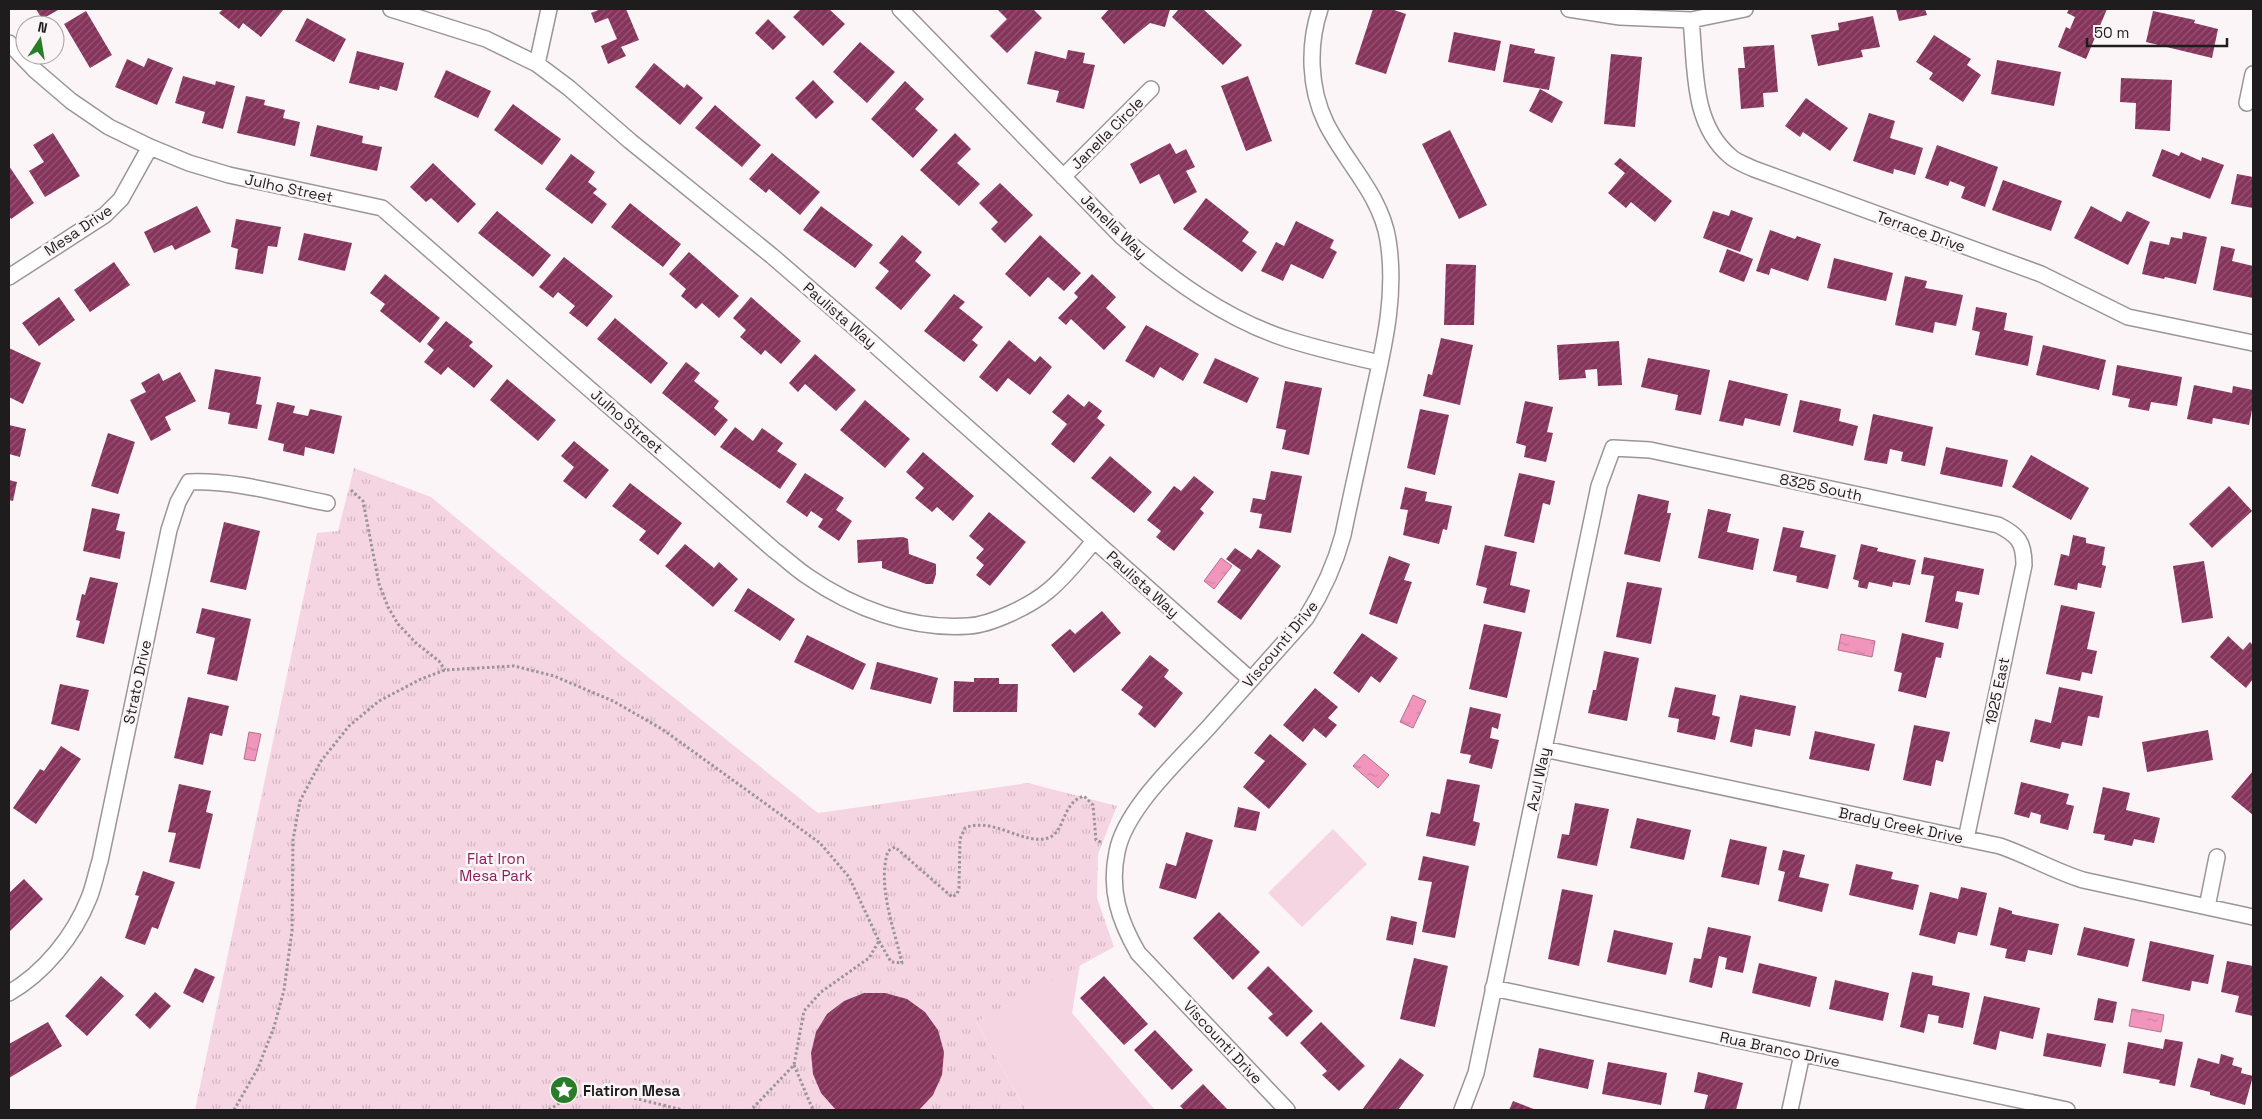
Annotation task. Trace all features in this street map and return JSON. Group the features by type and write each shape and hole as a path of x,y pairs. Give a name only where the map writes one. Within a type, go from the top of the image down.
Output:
{"street":[{"name":"Paulista Way","path":"391,9 486,39 537,64 569,88 630,141 772,256 1250,680"},
{"path":"537,64 549,9"},
{"name":"Janella Way","path":"900,9 1122,237 1156,267 1193,293 1235,316 1286,339 1380,363"},
{"name":"Viscounti Drive","path":"1287,1110 1138,952 1124,928 1116,900 1114,874 1117,850 1126,824 1141,803 1306,618 1323,592 1335,564 1389,320 1392,277 1388,238 1375,202 1326,123 1315,92 1311,61 1314,28 1320,9"},
{"path":"1569,9 1620,17 1691,20 1745,9"},
{"name":"Terrace Drive","path":"1691,20 1702,114 1713,138 1731,157 1754,170 2041,274 2128,317 2253,344"},
{"name":"Julho Street","path":"9,43 36,71 71,101 109,127 150,147 189,163 228,175 382,208 806,576 844,598 884,616 926,625 969,626 1010,614 1047,592 1094,541"},
{"path":"2247,103 2253,74"},
{"name":"Janella Circle","path":"1063,177 1151,89"},
{"name":"Mesa Drive","path":"9,277 105,215 121,199 150,147"},
{"name":"8325 South","path":"1613,448 1650,450 1998,525 2013,532 2022,544"},
{"name":"Azul Way","path":"1462,1110 1476,1073 1600,486 1613,448"},
{"name":"Strato Drive","path":"9,993 46,964 71,933 89,898 100,861 169,530 178,502 189,482 214,481 327,503"},
{"name":"1925 East","path":"1966,839 2024,565 2022,544"},
{"name":"Brady Creek Drive","path":"1544,749 1966,839 2020,853 2062,874 2083,880 2253,917"},
{"path":"2207,907 2217,857"},
{"name":"Rua Branco Drive","path":"1493,988 2067,1110"},
{"path":"1790,1110 1802,1054"}],"path":[{"path":"351,490 363,501 379,584 388,607 398,624 416,644 439,661 445,670"},
{"path":"234,1110 258,1068 274,1027 284,990 292,930 294,840 300,801 321,761 349,726 379,701 445,670 514,666 554,676 613,701 662,729 820,843 849,877 891,962 902,963 884,885 884,864 888,851 895,847 952,897 957,894 959,888 960,839 965,828 974,824 1036,839 1047,839 1054,835 1069,805 1076,798 1084,796 1093,805 1096,840 1117,850"},
{"path":"751,1110 794,1065 804,1011 821,992 870,958 879,941"},
{"path":"794,1065 813,1110"},
{"path":"549,1110 567,1098 609,1092 683,1110"}],"green space":[{"name":"Flat Iron Mesa Park","path":"354,468 431,497 622,656 818,813 1028,783 1117,806 1098,854 1097,898 1114,947 976,1022 1026,1110 195,1110 317,533 338,531"},
{"path":"1333,829 1367,864 1302,927 1268,893"},
{"path":"1080,964 1072,1013 1155,1110 1026,1110 976,1022"}],"water":[{"path":"1221,558 1232,566 1214,589 1204,581"},
{"path":"1841,634 1875,641 1872,657 1838,650"},
{"path":"1413,695 1426,701 1413,728 1400,722"},
{"path":"249,732 261,734 255,761 244,759"},
{"path":"1364,754 1389,775 1378,788 1353,766"},
{"path":"2132,1009 2164,1015 2161,1032 2129,1026"}],"building":[{"path":"36,9 60,9 49,15 40,15"},
{"path":"223,9 284,9 261,37 243,23 239,29 219,13"},
{"path":"601,9 626,9 639,40 621,47 626,56 608,64 601,46 617,39 608,18 595,23 591,13"},
{"path":"801,9 829,9 845,24 823,46 793,17"},
{"path":"997,9 1033,9 1042,18 1007,53 990,36 1007,19"},
{"path":"1109,9 1170,9 1165,27 1150,23 1124,44 1101,18"},
{"path":"1179,9 1203,9 1242,45 1223,65 1172,17"},
{"path":"1373,9 1391,9 1406,14 1386,74 1355,64"},
{"path":"1896,9 1925,9 1927,15 1899,21"},
{"path":"2069,9 2107,9 2086,59 2058,47 2066,27 2070,29 2075,17 2067,13"},
{"path":"86,11 112,55 90,68 65,23"},
{"path":"2153,11 2195,20 2194,23 2218,29 2212,58 2146,42"},
{"path":"1873,16 1880,47 1861,50 1863,57 1818,66 1811,35 1839,30 1838,23"},
{"path":"307,18 346,39 334,62 295,41"},
{"path":"768,19 786,37 773,50 755,33"},
{"path":"1454,32 1501,41 1495,71 1448,62"},
{"path":"1934,35 1971,59 1967,65 1981,75 1963,102 1929,79 1933,73 1916,62"},
{"path":"860,42 895,72 867,103 833,72"},
{"path":"1510,44 1535,49 1534,53 1555,57 1549,90 1503,82"},
{"path":"1774,45 1778,92 1763,93 1764,107 1741,109 1738,68 1745,68 1743,47"},
{"path":"1068,50 1085,53 1083,63 1095,65 1084,109 1056,102 1059,91 1027,84 1035,51 1066,59"},
{"path":"357,51 404,63 397,91 380,86 379,90 349,83"},
{"path":"1611,54 1642,57 1635,127 1604,124"},
{"path":"148,58 173,68 157,105 115,87 127,59 144,67"},
{"path":"1997,60 2061,72 2054,106 1991,94"},
{"path":"654,63 684,88 687,84 703,98 680,125 635,87"},
{"path":"446,70 491,91 478,118 434,97"},
{"path":"183,76 215,85 216,81 235,86 223,129 202,123 205,112 175,103"},
{"path":"1248,76 1272,141 1246,151 1221,86"},
{"path":"2121,78 2172,80 2170,131 2135,129 2136,103 2120,102"},
{"path":"813,80 834,102 816,119 795,98"},
{"path":"905,81 924,99 915,109 938,130 913,158 871,119"},
{"path":"1540,89 1563,102 1552,123 1529,111"},
{"path":"246,96 265,100 264,105 285,110 283,118 300,122 295,146 237,133"},
{"path":"1806,98 1848,128 1830,151 1803,132 1800,137 1785,126"},
{"path":"513,104 561,139 542,165 494,130"},
{"path":"715,105 761,145 742,167 695,128"},
{"path":"1869,113 1895,121 1890,138 1923,148 1915,175 1894,169 1893,174 1853,161"},
{"path":"317,125 363,136 362,143 382,147 377,171 310,156"},
{"path":"1450,130 1487,205 1459,219 1422,144"},
{"path":"53,133 80,176 45,197 29,171 44,162 33,145"},
{"path":"955,133 971,149 957,163 980,184 959,206 920,170"},
{"path":"1170,143 1176,154 1186,149 1195,167 1186,171 1197,192 1174,204 1159,174 1140,184 1130,164"},
{"path":"1937,145 1998,167 1985,207 1961,198 1965,187 1950,181 1948,186 1925,178"},
{"path":"2162,149 2179,156 2181,152 2201,161 2202,157 2224,165 2210,199 2152,176"},
{"path":"772,153 820,192 800,215 769,189 766,193 749,179"},
{"path":"571,154 595,172 588,182 597,189 593,193 607,204 592,224 545,189"},
{"path":"1620,158 1672,201 1655,222 1631,202 1626,208 1608,193 1625,173 1614,164"},
{"path":"433,163 476,204 458,223 431,198 426,202 410,187"},
{"path":"9,166 34,203 11,219 9,216"},
{"path":"2237,174 2253,177 2253,208 2231,204"},
{"path":"2003,180 2062,201 2051,231 1992,210"},
{"path":"1000,183 1033,215 1005,243 991,229 998,222 979,203"},
{"path":"1206,198 1249,232 1242,241 1257,252 1242,272 1183,229"},
{"path":"630,203 681,244 663,267 611,227"},
{"path":"197,206 211,232 175,250 172,245 154,253 144,232"},
{"path":"821,206 873,245 855,268 803,230"},
{"path":"2091,206 2121,222 2127,211 2150,222 2128,265 2074,238"},
{"path":"1731,210 1753,218 1740,252 1703,238 1713,211 1729,216"},
{"path":"497,211 551,255 533,277 478,233"},
{"path":"236,219 281,227 277,247 268,246 263,274 235,269 238,249 231,247"},
{"path":"1296,221 1334,240 1330,248 1337,252 1323,279 1291,264 1283,281 1261,271 1276,242 1284,246"},
{"path":"1770,230 1795,239 1797,236 1821,244 1808,281 1771,268 1769,275 1756,271"},
{"path":"2183,232 2207,237 2196,284 2142,274 2150,241 2169,245 2171,237 2182,239"},
{"path":"304,233 352,243 345,271 298,260"},
{"path":"902,235 922,252 915,261 931,275 901,310 875,288 889,271 879,263"},
{"path":"1040,235 1081,273 1064,291 1048,277 1030,297 1005,274"},
{"path":"2221,246 2235,249 2232,261 2253,266 2253,298 2213,290"},
{"path":"1727,249 1753,259 1744,282 1719,272"},
{"path":"689,252 739,296 719,318 702,303 696,309 681,296 686,289 669,274"},
{"path":"564,257 613,296 587,327 569,313 575,306 558,292 553,298 539,287"},
{"path":"1834,258 1893,273 1886,301 1827,288"},
{"path":"114,262 130,285 90,312 74,290"},
{"path":"1446,264 1476,265 1474,325 1444,325"},
{"path":"385,274 440,318 420,343 380,311 385,304 370,293"},
{"path":"1092,274 1116,297 1106,308 1126,327 1104,350 1071,319 1066,325 1058,318 1078,297 1074,293"},
{"path":"1905,276 1927,281 1925,288 1963,295 1956,326 1935,322 1933,333 1895,325"},
{"path":"954,294 965,302 959,308 983,327 972,340 978,345 964,362 924,331"},
{"path":"59,297 75,320 39,346 22,323"},
{"path":"751,297 801,341 781,364 765,350 761,355 740,337 746,330 733,318"},
{"path":"1976,307 2007,313 2004,330 2033,336 2028,366 1975,355 1980,332 1972,330"},
{"path":"615,318 668,363 651,384 597,339"},
{"path":"446,321 473,342 469,346 493,366 474,388 448,367 441,375 424,362 434,350 427,344"},
{"path":"1146,325 1199,354 1183,381 1160,367 1154,378 1125,361"},
{"path":"1441,338 1473,345 1460,405 1423,396 1428,374 1432,375"},
{"path":"1009,340 1035,362 1040,356 1052,367 1030,395 1008,378 997,392 979,377"},
{"path":"1619,341 1622,385 1598,386 1597,369 1585,370 1586,378 1559,380 1557,345"},
{"path":"2043,345 2106,360 2099,390 2036,375"},
{"path":"9,348 41,363 23,404 9,397"},
{"path":"815,354 856,390 836,411 805,384 798,392 789,383"},
{"path":"1215,358 1259,378 1247,403 1203,383"},
{"path":"1648,358 1710,370 1701,415 1675,410 1678,395 1641,387"},
{"path":"686,362 700,373 694,381 719,401 714,408 728,420 715,436 662,393"},
{"path":"2117,365 2182,377 2177,406 2151,402 2149,411 2128,407 2130,399 2112,395"},
{"path":"215,369 261,377 256,404 262,405 257,429 228,424 230,413 208,409"},
{"path":"180,372 196,401 165,417 171,430 151,441 130,400 146,392 141,383 159,373 163,381"},
{"path":"507,379 556,420 538,441 490,400"},
{"path":"1729,380 1788,394 1780,426 1745,418 1743,426 1719,421"},
{"path":"1285,381 1322,388 1309,455 1282,449 1286,430 1276,428"},
{"path":"2194,385 2232,393 2233,386 2253,390 2253,405 2249,425 2213,418 2212,424 2187,419"},
{"path":"1068,394 1084,407 1089,401 1102,411 1097,418 1105,425 1074,463 1051,444 1067,424 1052,412"},
{"path":"865,400 910,439 885,468 840,430"},
{"path":"1800,400 1841,409 1839,421 1858,426 1853,446 1793,432"},
{"path":"1525,401 1553,407 1547,432 1553,433 1546,462 1524,457 1526,446 1516,443"},
{"path":"277,402 295,406 293,413 308,416 310,409 342,416 334,454 305,447 304,456 283,451 284,444 268,440"},
{"path":"1420,409 1449,415 1435,475 1407,468"},
{"path":"1873,414 1933,427 1925,466 1901,461 1903,452 1890,449 1887,464 1864,460"},
{"path":"9,425 26,429 20,457 9,454"},
{"path":"735,427 753,441 762,428 783,443 777,451 797,464 780,489 720,447"},
{"path":"108,433 135,442 118,494 91,486"},
{"path":"574,441 609,470 586,499 563,481 574,467 561,456"},
{"path":"1946,447 2008,460 2002,487 1940,474"},
{"path":"923,452 974,496 953,521 937,507 932,512 915,498 924,488 906,472"},
{"path":"2031,455 2089,488 2071,520 2012,487"},
{"path":"1110,456 1152,492 1134,513 1091,478"},
{"path":"1271,471 1302,476 1291,533 1259,528 1262,514 1250,512 1253,498 1265,500"},
{"path":"805,473 844,498 836,510 852,521 839,541 818,527 823,519 811,511 807,517 786,502"},
{"path":"1519,473 1555,481 1550,505 1543,503 1534,543 1504,536"},
{"path":"1194,476 1214,492 1200,509 1204,513 1174,551 1156,537 1161,531 1147,520 1174,486 1181,491"},
{"path":"9,480 17,482 13,501 9,500"},
{"path":"630,483 682,523 658,555 639,540 646,531 612,506"},
{"path":"2229,486 2252,511 2212,548 2189,524"},
{"path":"1405,487 1427,492 1425,501 1452,506 1447,530 1443,529 1439,544 1403,535 1408,510 1400,509"},
{"path":"1638,494 1669,501 1667,513 1671,513 1660,562 1624,554"},
{"path":"92,508 120,514 116,530 125,532 120,559 83,551"},
{"path":"1708,509 1731,514 1727,532 1759,539 1753,570 1698,558"},
{"path":"989,512 1026,542 990,586 976,575 984,565 976,558 984,549 969,536"},
{"path":"224,522 260,531 246,590 210,582"},
{"path":"1783,527 1804,531 1800,547 1836,555 1828,589 1796,582 1797,576 1773,571"},
{"path":"2073,535 2086,538 2086,543 2105,547 2102,565 2106,566 2101,588 2078,583 2077,590 2054,585 2061,554 2069,556"},
{"path":"903,537 908,539 909,554 936,564 933,584 926,584 882,568 882,561 858,563 857,540"},
{"path":"685,544 714,568 719,562 738,579 713,607 665,566"},
{"path":"1861,544 1878,548 1877,551 1916,560 1910,585 1893,582 1892,587 1869,582 1867,589 1858,587 1859,581 1853,579"},
{"path":"1485,545 1517,552 1510,585 1530,590 1525,613 1483,603 1487,588 1476,585"},
{"path":"1235,548 1251,559 1258,549 1281,566 1241,620 1217,602 1241,570 1226,559"},
{"path":"1389,556 1410,564 1404,580 1412,582 1397,624 1369,614"},
{"path":"1924,557 1984,569 1979,595 1957,591 1955,601 1963,603 1958,629 1925,622 1934,576 1921,574"},
{"path":"2204,561 2213,618 2182,623 2173,566"},
{"path":"90,577 118,583 104,644 76,637 80,621 76,620 82,594 85,595"},
{"path":"1627,582 1662,588 1651,644 1616,637"},
{"path":"748,588 795,619 780,641 734,611"},
{"path":"2061,605 2095,612 2087,649 2097,651 2092,674 2082,672 2080,681 2046,674"},
{"path":"202,608 251,619 237,681 207,674 215,638 196,633"},
{"path":"1102,611 1121,633 1074,673 1051,645 1070,629 1075,634"},
{"path":"1484,624 1522,632 1507,698 1469,689"},
{"path":"1362,633 1398,658 1380,683 1371,676 1359,693 1333,673"},
{"path":"1902,633 1944,643 1941,658 1936,657 1926,698 1898,691 1902,673 1894,671"},
{"path":"807,635 866,664 853,690 794,662"},
{"path":"2228,636 2243,650 2250,642 2253,645 2253,679 2246,688 2210,657"},
{"path":"1604,651 1639,658 1627,721 1588,713 1593,690 1596,690"},
{"path":"1150,655 1169,670 1164,677 1183,693 1155,728 1138,714 1143,707 1121,690"},
{"path":"877,662 938,678 931,704 870,689"},
{"path":"974,678 999,678 999,684 1018,684 1017,712 953,712 954,681 974,682"},
{"path":"60,684 89,690 79,731 51,724"},
{"path":"1675,687 1716,695 1712,715 1720,717 1715,740 1677,732 1679,719 1668,717"},
{"path":"2059,687 2103,696 2099,718 2088,716 2082,746 2062,742 2060,749 2030,742 2035,719 2051,723"},
{"path":"1315,688 1338,707 1328,718 1337,725 1326,738 1314,728 1303,742 1283,725"},
{"path":"1740,695 1796,706 1790,736 1755,729 1752,747 1730,742"},
{"path":"188,697 229,706 222,736 210,733 203,765 174,758"},
{"path":"1470,707 1501,714 1498,729 1492,727 1490,738 1499,740 1492,769 1469,763 1471,755 1460,753"},
{"path":"1914,725 1950,732 1943,762 1936,760 1931,786 1903,780"},
{"path":"2208,730 2213,760 2147,772 2142,742"},
{"path":"1815,731 1875,744 1869,771 1809,759"},
{"path":"1270,734 1307,764 1269,809 1243,787 1265,761 1254,753"},
{"path":"61,746 81,759 36,824 13,808 40,769 44,771"},
{"path":"2253,771 2253,815 2231,797"},
{"path":"1447,779 1480,785 1473,821 1480,823 1475,846 1426,836 1431,812 1440,814"},
{"path":"2021,782 2069,794 2066,804 2074,806 2068,830 2040,823 2041,815 2031,812 2029,818 2014,814"},
{"path":"179,784 211,791 206,812 213,814 200,869 169,862 176,833 168,832"},
{"path":"2103,787 2130,793 2126,810 2160,818 2154,843 2134,839 2132,846 2104,840 2105,835 2093,833"},
{"path":"1575,803 1609,809 1597,866 1557,858 1562,834 1569,835"},
{"path":"1238,807 1260,812 1256,831 1234,827"},
{"path":"1637,818 1691,830 1684,860 1630,848"},
{"path":"1186,832 1213,840 1196,899 1159,888 1166,863 1176,866"},
{"path":"1730,839 1767,847 1759,885 1721,877"},
{"path":"1783,850 1805,855 1799,877 1829,884 1822,912 1778,901 1785,872 1778,870"},
{"path":"1423,856 1469,866 1455,938 1422,932 1432,882 1418,880"},
{"path":"1856,864 1893,872 1891,879 1919,885 1913,910 1849,895"},
{"path":"143,871 175,882 158,929 152,927 145,945 125,938 139,896 135,895"},
{"path":"24,879 43,899 9,932 9,893"},
{"path":"1961,887 1987,893 1977,936 1958,932 1955,944 1919,935 1930,892 1958,899"},
{"path":"1562,889 1593,895 1579,966 1548,959"},
{"path":"1999,907 2012,911 2012,914 2059,924 2052,955 2028,950 2025,962 2005,958 2007,949 1990,945"},
{"path":"1219,912 1260,952 1233,980 1193,938"},
{"path":"1391,916 1417,922 1413,945 1386,940"},
{"path":"1708,927 1751,936 1743,973 1725,969 1727,958 1719,956 1712,988 1689,982 1694,958 1701,959"},
{"path":"2084,927 2135,939 2128,967 2077,955"},
{"path":"1614,930 1673,943 1666,975 1607,962"},
{"path":"2150,941 2214,955 2208,984 2192,981 2190,991 2142,981"},
{"path":"1414,958 1448,966 1435,1027 1400,1019"},
{"path":"2227,961 2253,966 2253,1016 2235,1012 2239,996 2221,992"},
{"path":"1759,963 1817,977 1810,1007 1752,993"},
{"path":"1268,966 1313,1011 1287,1037 1268,1018 1273,1014 1247,988"},
{"path":"195,968 215,977 203,1003 183,993"},
{"path":"1912,972 1933,976 1932,985 1970,993 1963,1028 1938,1023 1939,1016 1928,1014 1924,1033 1900,1027"},
{"path":"101,976 124,996 87,1036 65,1016"},
{"path":"1104,976 1148,1024 1124,1045 1080,998"},
{"path":"1835,980 1889,993 1883,1021 1829,1009"},
{"path":"155,992 171,1006 150,1029 135,1015"},
{"path":"864,993 885,993 907,999 925,1012 938,1030 944,1052 942,1075 933,1095 919,1110 836,1110 821,1093 813,1074 811,1053 816,1032 827,1014 844,1001"},
{"path":"1984,996 2040,1008 2033,1039 2000,1031 1996,1050 1973,1044"},
{"path":"2098,998 2117,1002 2113,1023 2094,1020"},
{"path":"48,1022 62,1046 9,1078 9,1044"},
{"path":"1321,1022 1365,1066 1339,1091 1322,1075 1327,1071 1300,1043"},
{"path":"1155,1030 1193,1070 1172,1090 1134,1050"},
{"path":"2047,1033 2106,1044 2101,1067 2043,1056"},
{"path":"2165,1039 2183,1042 2175,1086 2159,1083 2160,1080 2123,1073 2128,1042 2163,1049"},
{"path":"1539,1048 1594,1060 1588,1089 1533,1077"},
{"path":"2221,1054 2234,1058 2232,1065 2242,1068 2241,1073 2253,1076 2245,1105 2190,1087 2198,1058 2219,1064"},
{"path":"1400,1058 1424,1075 1398,1110 1362,1110"},
{"path":"1608,1062 1667,1073 1661,1105 1602,1094"},
{"path":"1698,1072 1743,1083 1736,1110 1704,1110 1708,1095 1694,1092"},
{"path":"1203,1084 1228,1110 1184,1110 1180,1106"},
{"path":"1513,1101 1536,1110 1509,1110"}],"place":[{"name":"Flatiron Mesa","path":"564,1090"}]}
